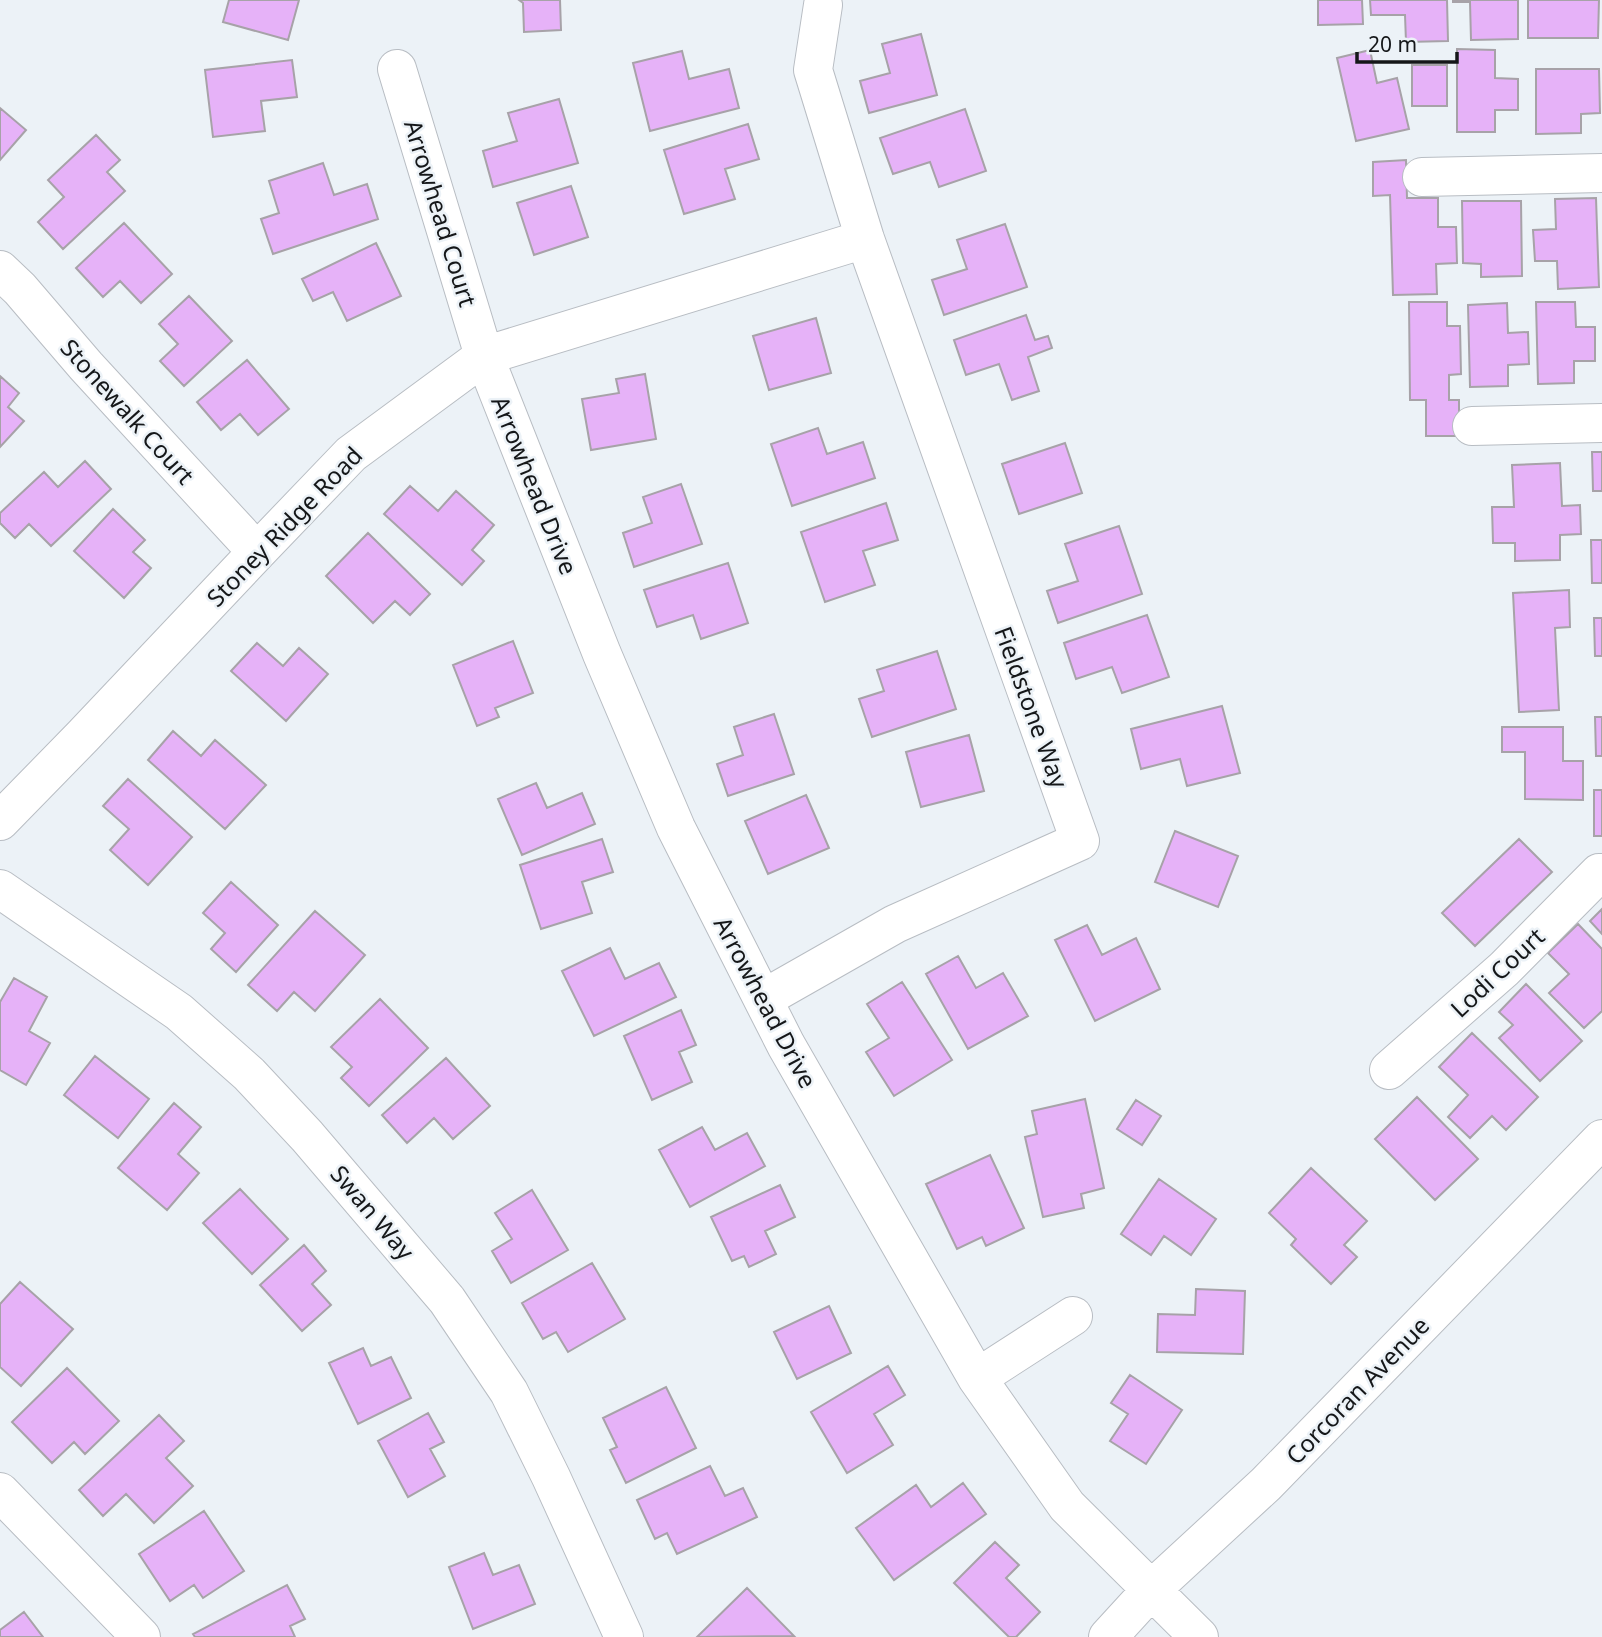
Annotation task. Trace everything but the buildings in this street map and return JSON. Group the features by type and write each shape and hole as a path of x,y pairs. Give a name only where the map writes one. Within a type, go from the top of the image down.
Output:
{"street":[{"path":"823,5 813,70 864,239"},
{"name":"Arrowhead Court","path":"397,69 484,356"},
{"path":"1422,177 1602,173"},
{"name":"Stoney Ridge Road","path":"0,821 351,454 484,356 864,239"},
{"name":"Fieldstone Way","path":"763,999 895,924 1080,841 864,239"},
{"name":"Stonewalk Court","path":"0,270 257,552"},
{"name":"Arrowhead Drive","path":"484,356 602,654 676,828 786,1045 977,1378 1067,1506 1199,1637"},
{"path":"1472,426 1602,423"},
{"name":"Lodi Court","path":"1389,1070 1504,969 1602,873"},
{"name":"Swan Way","path":"0,889 179,1012 249,1074 404,1248 447,1300 509,1392 624,1637"},
{"name":"Corcoran Avenue","path":"1108,1637 1151,1590 1266,1484 1602,1139"},
{"path":"977,1378 1073,1316"},
{"path":"0,1492 141,1637"}]}
